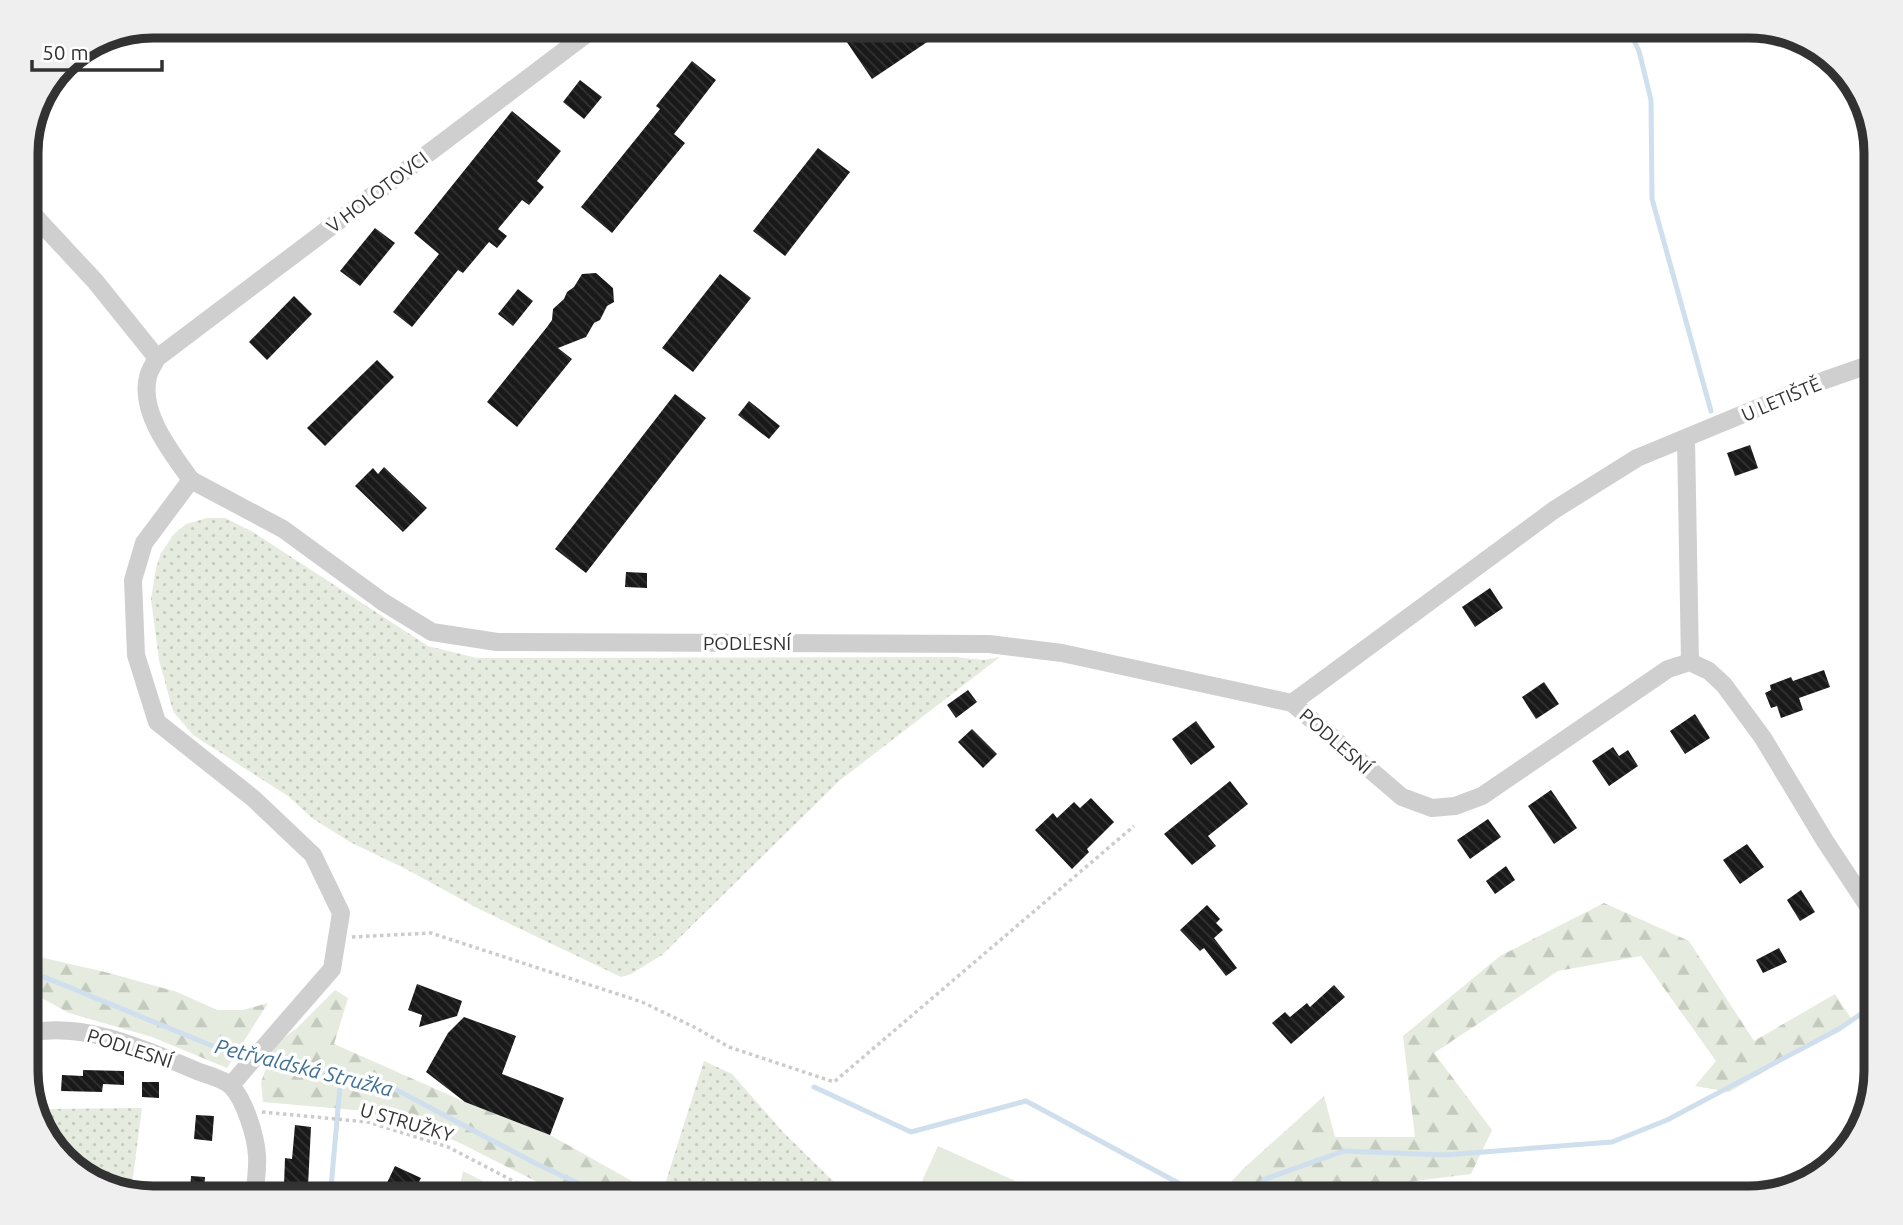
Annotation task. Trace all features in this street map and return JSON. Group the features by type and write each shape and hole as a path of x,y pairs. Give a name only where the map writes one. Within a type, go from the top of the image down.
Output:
{"street":[{"name":"V HOLOTOVCI","path":"157,358 581,38"},
{"path":"39,222 95,281 157,358 148,377 147,396 157,430 191,480 144,543 133,580 136,655 157,722 254,799 313,855 341,913 332,969 230,1085 246,1110 257,1154 255,1186"},
{"name":"U LETIŠTĚ","path":"1292,703 1554,510 1637,458 1864,366"},
{"path":"1686,439 1690,662 1709,671 1724,685 1763,738 1864,900"},
{"name":"PODLESNÍ","path":"191,480 283,529 383,603 432,632 497,642 989,644 1062,653 1292,703 1402,797 1432,808 1455,806 1482,796 1668,669 1690,662"},
{"name":"PODLESNÍ","path":"39,1030 72,1030 115,1040 152,1052 230,1085"}],"path":[{"path":"336,938 430,933 642,1002 729,1046 834,1082 1134,826"},
{"name":"U STRUŽKY","path":"246,1110 368,1122 448,1147 523,1186"}],"green space":[{"path":"207,518 225,518 253,532 428,646 477,658 955,657 984,660 1000,657 839,781 662,955 621,977 479,909 350,842 312,818 288,796 193,735 173,711 159,660 151,599 161,553 174,534 186,524"},
{"path":"1604,903 1689,941 1754,1041 1835,994 1852,1020 1729,1092 1695,1086 1716,1061 1641,956 1558,971 1434,1053 1492,1130 1471,1174 1371,1186 1228,1186 1324,1096 1335,1137 1415,1137 1403,1036 1500,956"},
{"path":"39,957 177,992 217,1010 243,1010 268,1003 227,1068 152,1037 69,1013 39,997"},
{"path":"335,990 348,998 334,1044 465,1102 550,1135 641,1186 545,1186 456,1141 366,1111 263,1102 261,1082 275,1044 296,1029"},
{"path":"42,1044 44,1105 39,1079 39,1045"},
{"path":"704,1061 732,1074 783,1132 840,1186 664,1186"},
{"path":"142,1108 132,1185 109,1178 78,1158 54,1129 45,1109"},
{"path":"938,1146 1026,1186 920,1186"},
{"path":"463,1171 492,1186 460,1186"}],"building":[{"path":"844,38 933,38 872,79"},
{"path":"692,61 716,80 674,134 685,143 612,233 581,207 660,109 656,106"},
{"path":"580,80 602,97 584,119 563,102"},
{"path":"512,111 561,151 537,181 544,187 529,205 522,200 498,229 507,236 497,248 489,242 463,273 458,270 412,327 393,312 439,254 414,233"},
{"path":"818,148 850,172 785,256 753,231"},
{"path":"375,228 395,243 360,286 340,271"},
{"path":"596,273 613,288 614,302 607,306 586,337 558,348 572,359 517,427 487,402 547,327 552,320 553,309 574,287 582,274"},
{"path":"720,274 751,298 693,372 662,348"},
{"path":"518,289 533,301 513,326 498,314"},
{"path":"294,296 312,314 267,360 249,342"},
{"path":"377,360 394,377 325,446 307,428"},
{"path":"675,394 706,418 586,573 555,549"},
{"path":"749,401 780,426 769,439 738,415"},
{"path":"1750,445 1758,468 1735,476 1727,453"},
{"path":"384,467 427,508 403,532 355,486 373,468 378,474"},
{"path":"626,572 647,573 647,588 625,587"},
{"path":"1490,588 1503,608 1475,627 1462,607"},
{"path":"1824,670 1830,687 1799,698 1803,710 1781,718 1777,706 1771,708 1765,693 1771,690 1770,685 1791,677 1793,681"},
{"path":"1544,682 1559,704 1536,719 1522,697"},
{"path":"968,690 977,702 956,718 947,705"},
{"path":"1695,714 1710,738 1685,754 1670,731"},
{"path":"1196,721 1215,747 1191,765 1172,739"},
{"path":"972,729 997,754 983,768 958,742"},
{"path":"1613,747 1619,756 1628,750 1638,766 1609,786 1592,761"},
{"path":"1230,781 1248,804 1208,836 1216,846 1192,865 1164,834"},
{"path":"1551,790 1577,828 1554,844 1528,806"},
{"path":"1091,798 1114,822 1087,849 1089,852 1072,869 1035,830 1053,813 1057,818 1074,802 1080,808"},
{"path":"1488,819 1501,837 1470,859 1457,840"},
{"path":"1747,844 1764,867 1740,884 1723,860"},
{"path":"1506,866 1515,880 1495,894 1486,881"},
{"path":"1801,890 1815,912 1800,921 1787,900"},
{"path":"1207,905 1220,919 1216,923 1223,930 1214,938 1237,968 1226,976 1204,948 1200,951 1180,930"},
{"path":"1779,948 1787,962 1763,973 1756,960"},
{"path":"417,984 462,1001 457,1016 419,1027 422,1015 408,1010"},
{"path":"1334,985 1345,997 1291,1044 1272,1023 1285,1012 1290,1017 1307,1003 1310,1007"},
{"path":"464,1017 516,1036 502,1074 564,1098 550,1135 465,1102 426,1072 448,1033"},
{"path":"83,1070 124,1071 124,1085 103,1084 102,1092 61,1091 62,1075 83,1076"},
{"path":"142,1082 159,1082 159,1098 142,1097"},
{"path":"196,1115 214,1116 212,1141 194,1139"},
{"path":"295,1125 311,1127 308,1186 284,1185 285,1158 292,1159"},
{"path":"395,1166 421,1178 417,1186 385,1186"},
{"path":"191,1176 205,1177 204,1186 190,1186"}],"waterway":[{"path":"1633,38 1639,51 1651,100 1652,199 1711,411"},
{"name":"Petřvaldská Stružka","path":"39,975 225,1051 250,1056"},
{"path":"1260,1186 1265,1179 1344,1151 1444,1155 1612,1142 1667,1120 1839,1029 1864,1012"},
{"name":"Petřvaldská Stružka","path":"260,1058 391,1087 584,1186"},
{"path":"331,1186 341,1075"},
{"path":"814,1087 911,1132 1026,1101 1184,1186"}]}
